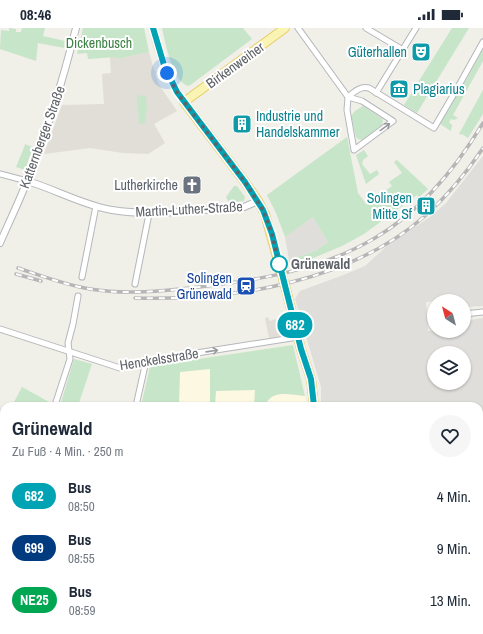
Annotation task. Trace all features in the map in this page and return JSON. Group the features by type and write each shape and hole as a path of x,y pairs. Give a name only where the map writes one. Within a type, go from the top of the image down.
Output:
{"main road":[{"name":"Birkenweiher","path":"184,102 285,28"},
{"path":"184,102 245,182 265,214 298,337 311,379 314,402"}],"street":[{"name":"Katternberger Straße","path":"0,243 27,181 60,91 76,28"},
{"path":"153,28 164,65 171,82 184,102"},
{"path":"298,28 348,97 362,101 393,121 354,150 347,110 348,97"},
{"path":"366,28 403,50"},
{"path":"376,93 416,28"},
{"path":"348,97 364,88 369,88 434,128 483,42"},
{"path":"0,174 27,181"},
{"name":"Martin-Luther-Straße","path":"27,181 96,206 111,210 149,214 244,207 258,201"},
{"path":"82,276 96,206"},
{"path":"135,284 149,214"},
{"path":"56,402 70,359 68,343 78,296"},
{"path":"471,313 483,312"},
{"name":"Henckelsstraße","path":"0,329 118,368 146,361 298,337"},
{"path":"137,402 146,361"}],"shaded area":[{"path":"149,52 159,85 177,111 154,124 165,143 148,154 123,153 90,148 44,154 62,105 104,104 102,74 111,73 110,57 116,57 117,59"},
{"path":"483,156 483,306 471,307 471,294 427,294 426,302 427,338 471,338 471,320 483,318 483,402 321,402 321,387 295,299 300,291 365,266 388,245 430,217 446,203"},
{"path":"313,217 328,242 315,251 289,260 285,237"},
{"path":"268,317 270,321 276,319 278,327 287,325 290,333 288,335 269,338 265,318"},
{"path":"293,345 306,402 142,402 150,366"}],"green space":[{"path":"9,28 16,29 16,32 21,32 22,28 45,28 43,36 65,41 64,48 38,43 36,61 0,49 1,30 9,31"},
{"name":"Dickenbusch","path":"83,28 144,28 149,52 117,59 116,57 88,59 87,53 77,54"},
{"path":"162,28 243,28 252,39 189,86 178,78 174,70"},
{"path":"452,28 469,28 417,113 404,105"},
{"path":"483,49 483,61 453,115 458,118 454,120 451,119 449,122 452,125 451,131 440,124"},
{"path":"483,90 483,114 468,138 462,134 459,134"},
{"path":"146,95 146,123 139,124 137,96"},
{"path":"363,106 383,120 382,125 362,140 356,137 351,116 355,111"},
{"path":"347,137 358,193 366,204 392,186 389,182 402,173 394,162 397,160 428,189 419,197 417,195 364,234 342,246 292,267 289,260 315,251 328,242 313,217 285,237 267,195"},
{"path":"24,144 33,147 25,170 16,167 25,145"},
{"path":"364,150 368,156 363,160 362,164 370,174 377,170 379,174 366,184 356,155"},
{"path":"234,186 237,186 245,197 244,201 229,203 226,197"},
{"path":"293,345 305,396 283,394 273,396 267,402 254,402 255,390 216,391 215,402 210,402 210,369 180,372 179,402 142,402 150,366"},
{"path":"74,359 92,364 79,402 61,402"},
{"path":"22,387 49,402 14,402"}],"railway":[{"path":"18,268 81,287 104,291 144,292 244,281 311,266 354,249 375,238 407,215 422,202 449,172 483,123"},
{"path":"135,298 211,296 250,291 289,283 327,271 363,257 396,238 426,215 457,183 483,148"},
{"path":"16,274 41,281"}],"bus line":[{"name":"682","path":"153,28 159,52 171,82 177,92 245,182 263,210 272,234 301,349 311,379 314,402"}],"place":[{"name":"Güterhallen","path":"421,52"},
{"name":"Plagiarius","path":"399,89"},
{"name":"Industrie und Handelskammer","path":"242,124"},
{"name":"Lutherkirche","path":"192,185"},
{"name":"Solingen Mitte Sf","path":"426,206"},
{"name":"Grünewald","path":"279,264"},
{"name":"Solingen Grünewald","path":"246,286"}],"route":[{"path":"167,73 178,94 258,201 272,234 280,268 279,264"}]}
